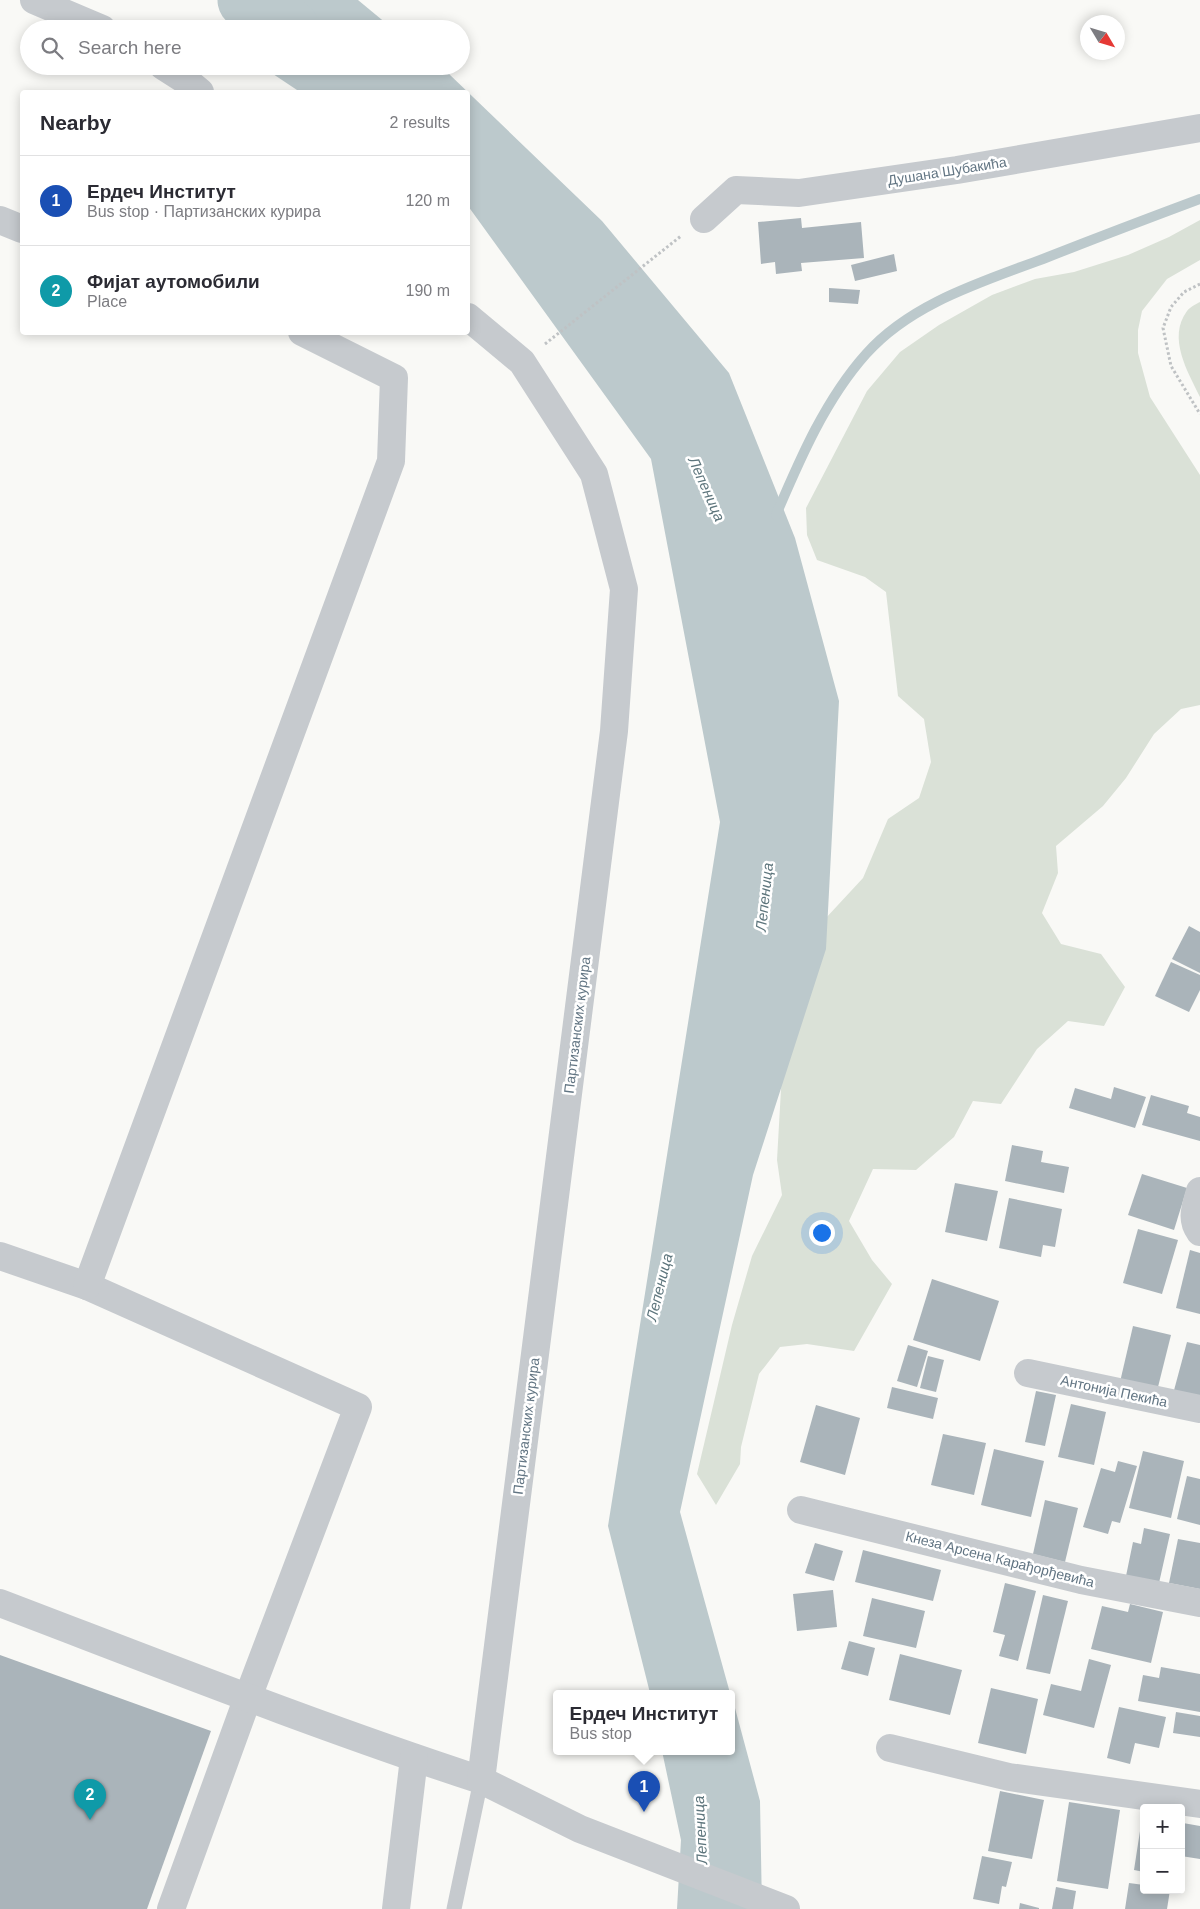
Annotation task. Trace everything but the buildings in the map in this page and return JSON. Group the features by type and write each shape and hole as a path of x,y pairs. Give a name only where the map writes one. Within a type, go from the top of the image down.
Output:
{"street":[{"path":"34,0 81,20"},
{"path":"177,75 198,90"},
{"name":"Душана Шубакића","path":"704,219 736,190 799,193 957,170 1200,128"},
{"path":"0,220 20,227"},
{"name":"Партизанских курира","path":"470,319 522,362 594,474 624,589 614,731 481,1780"},
{"path":"87,1286 391,461 394,378 308,335"},
{"path":"1200,1191 1193,1216 1195,1225 1200,1232"},
{"path":"0,1256 87,1286 358,1407 248,1697 171,1909"},
{"name":"Антонија Пекића","path":"1028,1374 1200,1409"},
{"name":"Кнеза Арсена Карађорђевића","path":"801,1510 1081,1580 1200,1603"},
{"path":"0,1603 248,1697 414,1758 481,1780 580,1829 786,1909"},
{"path":"890,1748 1009,1776 1200,1804"},
{"path":"396,1909 414,1758"}],"lane":[{"path":"454,1909 481,1780"}],"path":[{"path":"522,362 704,219"},
{"path":"1200,284 1184,292 1171,307 1163,328 1171,366 1200,414"}],"shaded area":[{"path":"1200,220 1200,260 1167,279 1142,311 1138,330 1138,353 1150,397 1200,475 1200,705 1181,709 1154,734 1126,778 1103,806 1056,846 1058,873 1042,913 1061,944 1101,954 1125,987 1104,1026 1068,1021 1037,1049 1001,1104 973,1101 954,1137 916,1170 873,1169 849,1221 872,1260 892,1284 854,1351 807,1344 780,1347 759,1374 741,1447 740,1464 716,1505 697,1474 732,1325 752,1256 782,1195 777,1160 784,1036 825,919 863,878 888,819 919,798 931,762 924,719 898,696 886,592 865,577 817,560 807,535 806,508 867,391 900,352 939,325 992,295 1035,279 1074,272 1128,255 1169,237"},
{"path":"1200,302 1200,397 1185,366 1179,343 1179,332 1181,321 1187,311"}],"water":[{"path":"262,0 358,0 382,20 248,20"},
{"path":"274,75 450,75 466,90 297,90"},
{"path":"470,94 602,221 729,373 795,538 839,701 826,949 753,1175 680,1512 729,1690 649,1690 608,1526 720,822 651,459 470,209"},
{"path":"735,1708 760,1801 762,1909 677,1909 681,1840 663,1755 735,1755"}],"waterway":[{"name":"Лепеница","path":"247,0 277,20"},
{"path":"776,515 804,452 838,391 866,354 884,336 905,320 927,307 975,285 1200,199"}],"place":[{"name":"Ердеч Институт","path":"644,1812"},
{"name":"Фијат аутомобили","path":"90,1820"}]}
